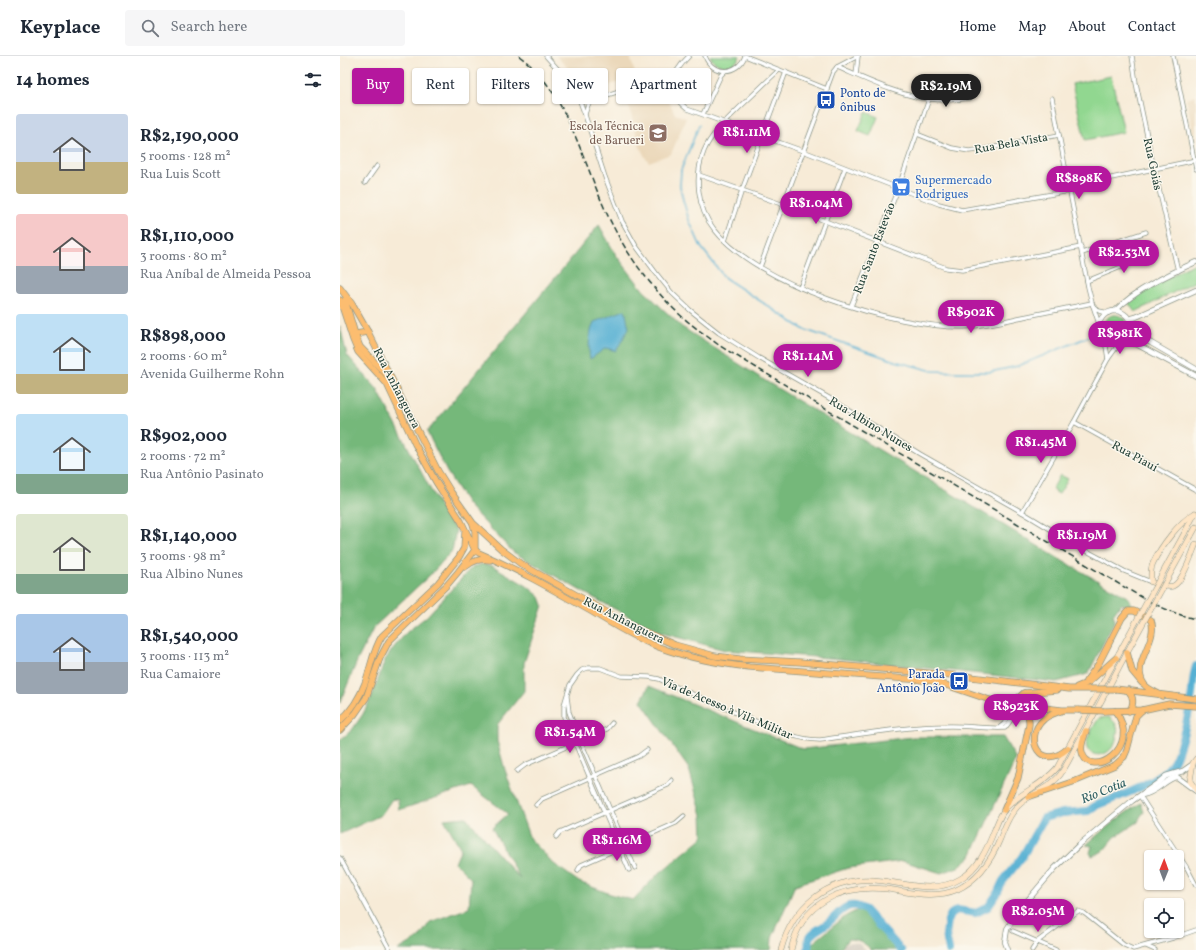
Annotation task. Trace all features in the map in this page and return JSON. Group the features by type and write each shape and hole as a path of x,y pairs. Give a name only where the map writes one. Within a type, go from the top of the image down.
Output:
{"main road":[{"path":"340,284 352,304"},
{"name":"Rua Anhanguera","path":"340,288 352,304 368,332 438,471 473,523 501,549 521,564 630,626 659,639 690,650 715,656 963,676 1069,689 1128,690 1162,696 1196,699"},
{"path":"345,295 345,301 355,334 364,351 387,374 398,391"},
{"name":"Rua Anhanguera","path":"340,300 353,340 360,356 387,384 415,444 465,529 475,550 520,571 621,630 650,644 698,659 749,667 934,681 985,698 1013,705 1062,710 1104,711 1142,710 1169,704 1196,706"},
{"path":"355,334 368,332"},
{"path":"353,340 355,334"},
{"path":"1196,513 1189,516 1162,547 1152,564 1151,582 1166,586 1173,586 1182,575 1196,544"},
{"path":"1004,810 1020,795 1052,775 1057,768 1196,513"},
{"path":"340,730 356,714 366,698 380,658 389,642 434,599 475,550 475,531 473,523"},
{"path":"790,950 797,931 810,911 830,897 842,892 854,889 869,888 929,894 942,893 955,890 966,884 983,870 996,848 1009,817 1014,810 1028,797 1050,784 1059,776 1086,731 1127,652 1196,527"},
{"path":"340,721 350,711 359,698 382,636 438,583 462,554 464,548 465,529"},
{"path":"458,572 469,564 480,559 498,561"},
{"path":"1083,685 1099,663 1122,618 1128,611 1134,611 1151,620 1152,624 1152,634 1141,665 1141,678 1144,684"},
{"path":"1127,652 1132,670 1144,684 1162,696"},
{"path":"1013,705 1024,693 1069,689 1083,685 1094,678 1117,656"},
{"path":"1128,690 1132,696 1133,703 1129,711"},
{"path":"781,950 785,937 796,915 804,905 827,889 850,881 862,880 874,880 926,887 940,886 960,879 972,871 980,861 1018,778 1029,718 1025,706 1024,693"},
{"path":"1062,710 1049,715 1042,721 1035,732 1034,742 1039,753 1044,756 1057,757 1068,748"},
{"path":"1028,797 1076,781 1115,765 1124,756 1127,750 1136,716 1142,710"},
{"path":"1086,731 1081,748 1083,756 1096,763 1112,757 1121,744 1123,736 1122,724 1115,711"},
{"path":"1195,763 1190,781 1196,791"},
{"path":"1190,781 1196,774"}],"street":[{"path":"546,56 557,68"},
{"path":"551,56 553,63"},
{"path":"678,68 689,56"},
{"path":"706,56 709,63 713,67 725,71 738,67 743,62 745,56 827,89"},
{"path":"760,267 833,72 837,67 858,56"},
{"path":"856,75 858,56"},
{"name":"Rua Goiás","path":"1132,56 1139,99 1178,271"},
{"path":"1173,56 1196,169"},
{"path":"837,67 889,88 922,98 952,100 970,98"},
{"path":"779,70 725,122 706,146 701,162 698,182 704,210 714,228 725,241 741,254 760,267 800,288 851,306 914,322 966,327 1092,304"},
{"path":"703,114 721,74 725,71"},
{"path":"725,241 742,190 786,72"},
{"path":"1052,98 1087,281 1092,304 1106,346 1108,359"},
{"name":"Rua Santo Estevão","path":"851,306 898,188 929,99"},
{"name":"Rua Albino Nunes","path":"581,104 605,177 622,222 636,246 656,273 672,293 690,310 720,333 759,358 829,398 950,472 1112,565 1135,577 1151,582"},
{"path":"585,115 589,104"},
{"path":"683,104 687,108 939,204 962,210 1069,189 1195,161"},
{"name":"Rua Bela Vista","path":"918,134 952,148 969,151 1059,135"},
{"path":"365,183 377,166"},
{"path":"800,288 845,168"},
{"path":"699,175 946,268 962,270 1081,247"},
{"path":"1082,254 1146,232"},
{"path":"1087,281 1155,253"},
{"path":"1100,327 1102,319 1109,313 1115,311 1124,302 1196,262"},
{"path":"1129,319 1196,290"},
{"path":"1124,302 1124,314"},
{"path":"1092,304 1099,311 1109,313"},
{"path":"1022,512 1074,422 1108,359 1123,340 1128,337 1131,329 1129,319 1124,314 1115,311"},
{"path":"1131,329 1151,343 1196,369"},
{"path":"1103,336 1110,342 1123,340 1138,345 1196,376"},
{"name":"Rua Piauí","path":"1074,422 1196,490"},
{"name":"Via de Acesso à Vila Militar","path":"629,870 564,717 564,705 570,685 582,670 594,667 621,676 649,677 659,679 800,739 820,740 902,728 931,726 997,729 1005,724 1013,705"},
{"path":"567,696 569,712 635,868"},
{"path":"518,771 525,765 607,729 612,723"},
{"path":"536,805 542,798 590,779 639,756 647,750"},
{"path":"1008,950 1005,942 1007,929 1017,913 1036,889 1075,849 1117,813 1166,776 1183,771 1195,763"},
{"path":"1140,796 1148,794 1161,787 1172,778 1177,777 1196,791"},
{"path":"556,837 560,832 668,785 672,780"},
{"path":"1140,796 1187,868 1196,885"},
{"path":"578,870 581,865 676,823 684,816"},
{"path":"340,858 390,950"},
{"path":"1032,950 1038,941 1078,911 1084,913 1124,945 1133,949 1196,930"},
{"path":"1013,931 1056,950"},
{"path":"1146,946 1155,950"}],"shaded area":[{"path":"556,56 630,56 633,68 616,68 616,83 608,86 608,68 568,68"},
{"path":"1196,96 1196,142 1186,99"},
{"name":"Escola Técnica de Barueri","path":"628,104 670,104 675,114 686,118 671,154 649,162 640,147"},
{"path":"850,942 858,943 866,950 842,950 844,945"}],"green space":[{"path":"710,56 740,56 734,64 725,66 716,63"},
{"path":"1111,76 1124,132 1085,140 1072,84"},
{"path":"866,112 878,117 870,136 858,131"},
{"path":"599,225 616,255 643,290 682,327 764,380 1066,563 1129,598 1133,607 1121,604 1113,615 1115,620 1088,674 1056,682 841,659 725,650 658,632 583,592 513,552 468,505 447,472 427,432"},
{"path":"1196,263 1196,281 1135,312 1129,304 1131,298"},
{"path":"1115,315 1124,318 1127,327 1124,336 1115,339 1106,336 1103,327 1106,318"},
{"path":"340,326 347,355 377,389 442,511 456,530 452,551 431,574 374,627 357,661 340,703"},
{"path":"1060,475 1068,479 1059,494 1052,490"},
{"path":"483,564 493,566 527,586 540,597 543,605 524,663 524,691 497,725 497,741 505,770 530,839 554,864 579,882 613,895 633,900 656,876 703,837 702,815 689,769 641,701 649,686 803,749 913,737 1003,737 1016,759 971,856 958,867 941,873 903,861 848,868 795,885 772,938 771,950 398,950 419,938 430,922 469,908 471,879 455,863 461,849 444,819 466,817 520,879 492,828 508,814 471,786 399,810 398,800 392,799 381,815 340,834 340,740 352,730 363,714 372,696 385,660 395,646 407,632 427,616 472,567"},
{"path":"1109,717 1117,727 1117,735 1114,744 1110,750 1104,754 1093,754 1086,746 1088,737 1099,718"},
{"path":"1141,803 1144,812 1138,822 1115,837 1103,851 1092,856 1090,853 1092,846 1086,845 1126,812"},
{"path":"860,909 900,950 871,950 861,942 848,939 840,950 804,950 846,916"}],"water":[{"path":"625,310 629,328 616,351 606,348 590,359 589,340 594,322"}],"waterway":[{"path":"699,125 681,170 680,186 689,220 701,247 725,278 803,329 895,361 933,371 959,372 990,372 1018,366 1088,337"},
{"name":"Rio Cotia","path":"949,950 946,935 948,920 951,914 957,910 976,913 988,907 997,894 1003,881 1022,857 1044,818 1062,813 1088,811 1095,806 1149,783 1168,769 1174,761 1184,734 1196,666"},
{"name":"Rio Cotia","path":"808,950 809,938 811,935 849,906 859,907 865,910 901,950"}],"railway":[{"path":"519,56 536,71 551,90 563,111 602,203 624,246 653,286 688,322 720,346 1125,587 1159,606 1183,616 1196,619"}],"place":[{"name":"Ponto de ônibus","path":"826,100"},
{"name":"Escola Técnica de Barueri","path":"658,133"},
{"name":"Supermercado Rodrigues","path":"901,187"},
{"name":"Parada Antônio João","path":"959,681"}]}
